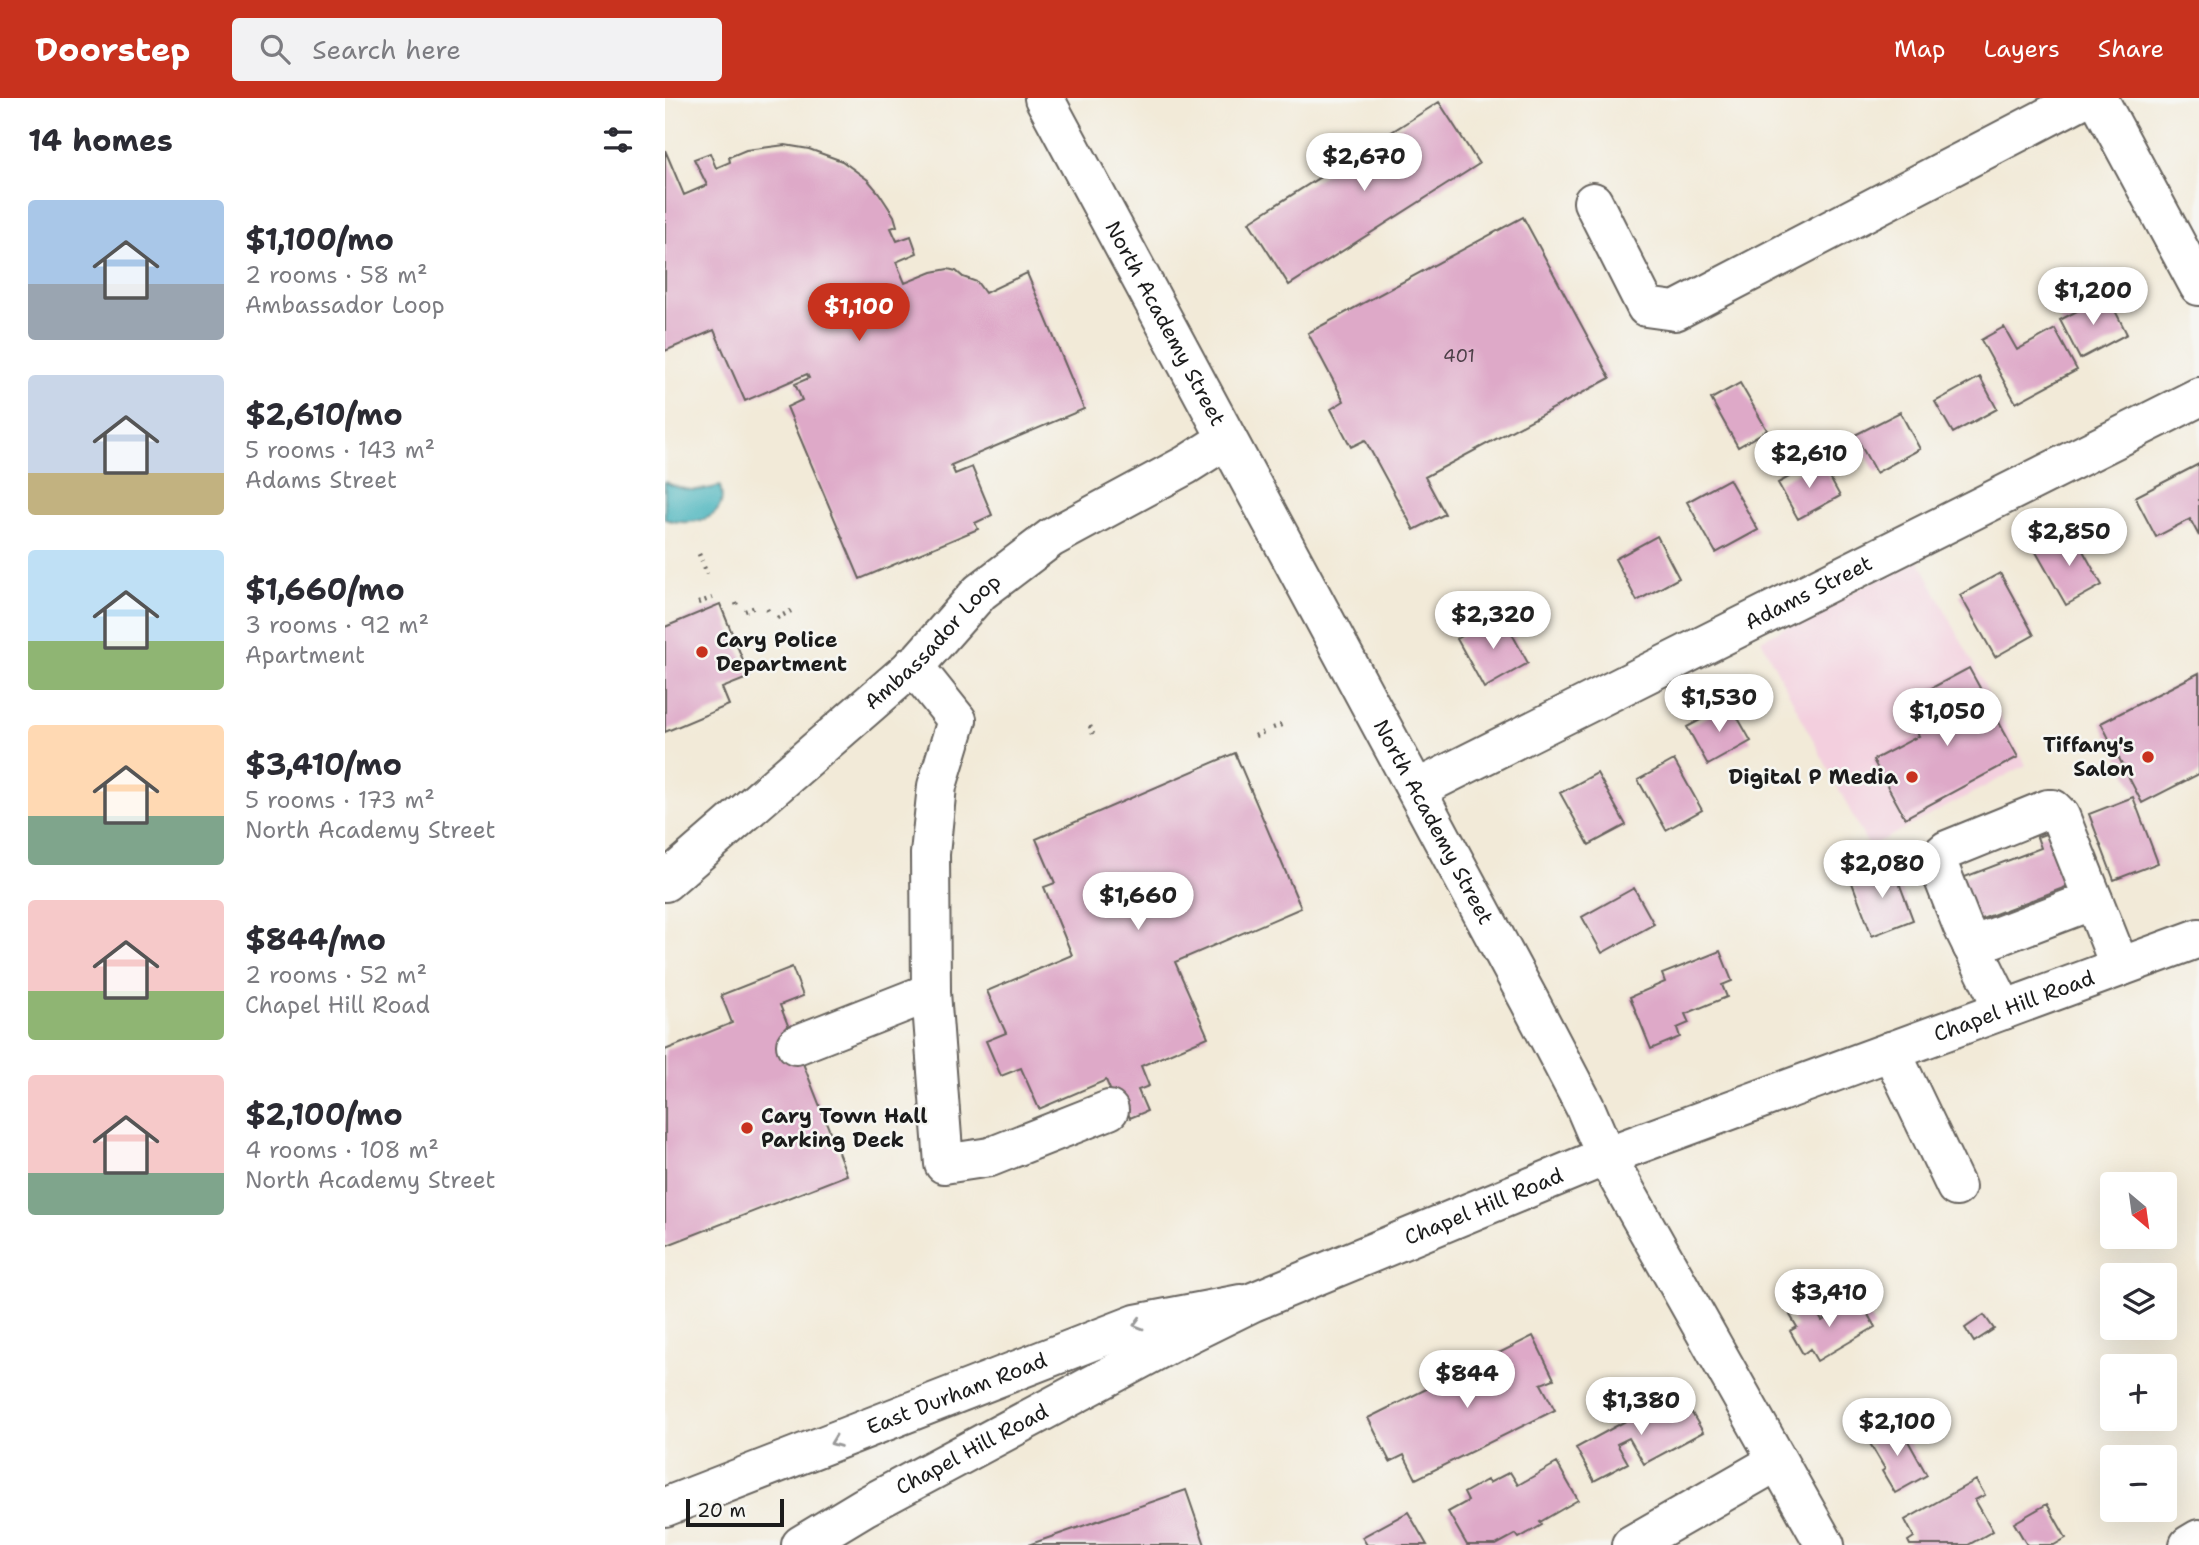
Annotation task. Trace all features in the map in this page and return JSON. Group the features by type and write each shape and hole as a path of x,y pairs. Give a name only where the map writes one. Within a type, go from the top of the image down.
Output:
{"main road":[{"name":"North Academy Street","path":"1044,98 1570,1076 1606,1156 1825,1545"},
{"path":"1593,202 1646,307 1675,312 2084,98"},
{"path":"2098,98 2199,286"},
{"name":"Adams Street","path":"1417,789 2199,397"},
{"name":"Ambassador Loop","path":"665,882 913,665 980,592 1051,538 1186,465 1227,439"},
{"path":"913,665 957,720 937,786 930,854 931,992 944,1164 990,1157 1109,1110"},
{"path":"2004,1010 1972,946 1940,869 1939,858 1947,850 2048,809 2053,809 2060,816 2120,967"},
{"path":"1972,946 2094,900"},
{"name":"Chapel Hill Road","path":"801,1545 864,1507 1253,1302 1606,1156 2199,939"},
{"path":"796,1045 931,992"},
{"path":"1891,1051 1956,1187"},
{"name":"East Durham Road","path":"665,1507 1136,1324 1182,1313 1253,1302"},
{"path":"1631,1545 1776,1462"},
{"path":"2189,1545 2199,1539"}],"path":[{"path":"699,554 702,561"},
{"path":"704,567 707,574"},
{"path":"698,603 712,598"},
{"path":"745,611 758,606"},
{"path":"767,609 770,615"},
{"path":"777,618 791,611"},
{"path":"1273,728 1284,724"},
{"path":"1090,726 1093,734"},
{"path":"1255,736 1266,731"}],"shaded area":[{"path":"1918,558 2026,765 1869,847 1761,640"}],"water":[{"path":"665,482 692,490 720,486 722,498 719,507 706,519 685,522 665,519"}],"building":[{"path":"1439,102 1479,164 1289,285 1249,222"},
{"path":"785,145 809,149 842,161 868,180 894,216 897,226 891,228 897,241 911,236 917,253 896,262 905,283 932,272 948,269 977,282 985,293 1027,273 1084,409 951,465 955,474 972,467 992,515 975,523 978,529 860,579 787,407 802,400 795,384 809,378 807,374 745,401 714,330 665,351 665,150 684,195 707,185 694,159 710,153 716,168 730,162 729,157 746,150"},
{"path":"1523,217 1610,378 1425,477 1445,514 1414,530 1365,440 1351,447 1331,409 1344,401 1308,333"},
{"path":"2107,295 2127,334 2080,359 2060,320"},
{"path":"2004,327 2017,350 2055,329 2077,370 2016,403 1981,340"},
{"path":"1980,377 1997,409 1953,433 1935,402"},
{"path":"1740,383 1767,430 1738,447 1711,399"},
{"path":"1900,412 1920,449 1876,473 1855,435"},
{"path":"1820,460 1840,496 1798,519 1778,483"},
{"path":"2199,464 2199,536 2190,519 2156,537 2135,497"},
{"path":"1729,479 1758,530 1716,553 1687,502"},
{"path":"2072,531 2102,585 2066,605 2036,552"},
{"path":"1657,536 1679,578 1637,601 1615,559"},
{"path":"2000,573 2034,635 1995,657 1960,595"},
{"name":"Cary Police Department","path":"720,604 750,677 722,688 729,705 665,732 665,627"},
{"path":"1501,614 1528,663 1484,688 1457,639"},
{"path":"1969,668 2018,757 1905,818 1873,760 1919,736 1915,730 1936,719 1940,726 1947,723 1928,690"},
{"path":"2199,673 2199,774 2142,803 2101,723"},
{"path":"1730,704 1751,741 1708,765 1687,727"},
{"path":"1235,753 1301,908 1175,962 1208,1037 1141,1066 1149,1086 1138,1090 1147,1111 1130,1118 1121,1098 1115,1101 1106,1080 1039,1109 1021,1068 1001,1076 986,1041 1006,1033 987,991 1072,955 1044,887 1055,883 1036,839"},
{"path":"1674,760 1702,810 1666,830 1638,780"},
{"path":"1597,773 1626,825 1589,845 1560,793"},
{"path":"2133,797 2158,863 2114,880 2089,814"},
{"path":"2051,832 2071,885 1969,924 1954,881 2041,848 2037,837"},
{"path":"1892,864 1913,920 1872,936 1851,880"},
{"path":"1634,888 1654,924 1602,953 1582,917"},
{"path":"1720,951 1732,981 1722,985 1727,997 1685,1014 1689,1023 1677,1028 1680,1037 1651,1049 1630,997 1665,982 1662,974"},
{"name":"Cary Town Hall Parking Deck","path":"792,967 803,996 780,1005 847,1175 665,1246 665,1050 732,1023 721,995"},
{"path":"1859,1299 1875,1327 1817,1361 1810,1349 1803,1354 1790,1331 1797,1327 1790,1315 1811,1303 1822,1321"},
{"path":"1984,1315 1994,1329 1974,1342 1965,1328"},
{"path":"1533,1336 1554,1379 1541,1384 1555,1410 1416,1479 1404,1455 1390,1462 1368,1418"},
{"path":"1675,1394 1684,1410 1689,1408 1703,1432 1644,1464 1629,1438 1617,1444 1628,1463 1594,1481 1576,1448"},
{"path":"1898,1423 1927,1475 1895,1493 1868,1440"},
{"path":"1557,1463 1578,1500 1519,1538 1516,1534 1496,1545 1467,1545 1448,1512 1468,1501 1464,1493 1487,1480 1489,1483 1510,1472 1518,1485"},
{"path":"1976,1480 1985,1495 1975,1500 1993,1531 1968,1545 1910,1545 1908,1541 1914,1537 1905,1520"},
{"path":"1186,1490 1205,1545 1028,1545"},
{"path":"2047,1504 2066,1538 2054,1545 2027,1545 2014,1523"},
{"path":"1408,1512 1427,1545 1367,1545 1362,1537"}],"place":[{"name":"Cary Police Department","path":"702,652"},
{"name":"Tiffany's Salon","path":"2148,757"},
{"name":"Digital P Media","path":"1912,777"},
{"name":"Cary Town Hall Parking Deck","path":"747,1128"}]}
